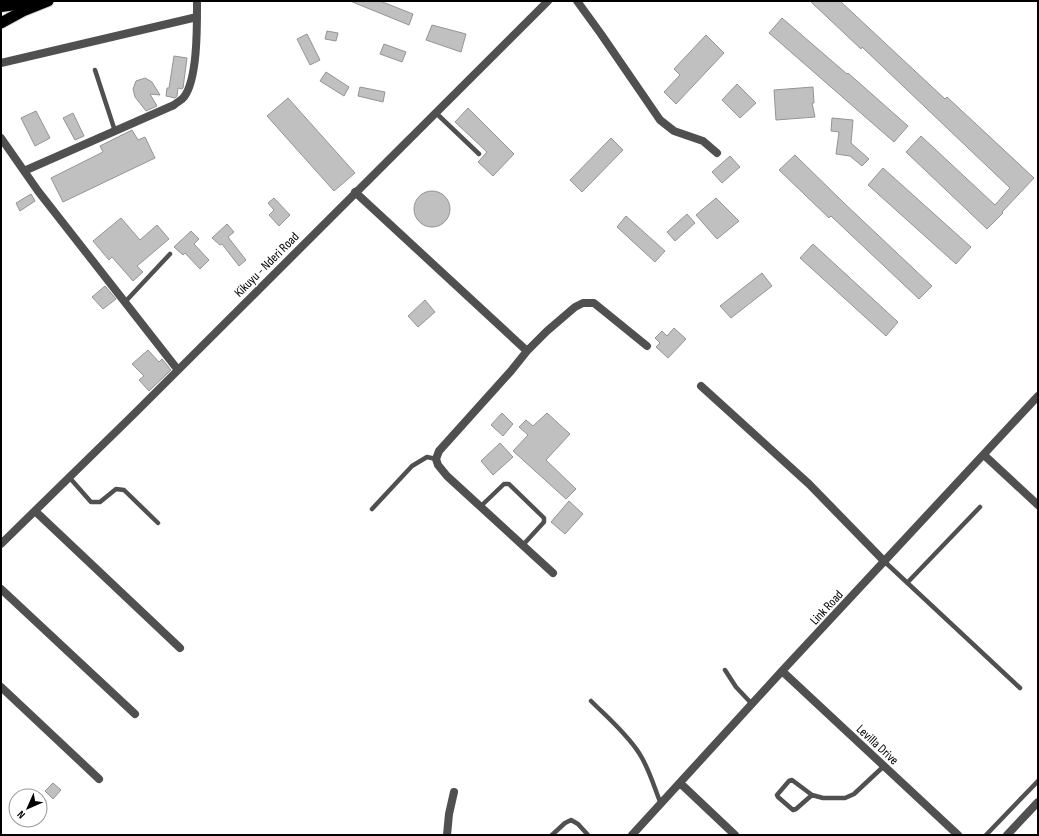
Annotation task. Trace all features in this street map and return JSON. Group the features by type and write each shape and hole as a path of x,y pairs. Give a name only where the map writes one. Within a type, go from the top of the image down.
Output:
{"highway":[{"path":"1,23 47,1"}],"main road":[{"path":"1,8 47,1"}],"street":[{"path":"24,171 174,105 183,98 191,81 195,58 197,1"},
{"name":"Kikuyu - Nderi Road","path":"1,544 178,370 548,1"},
{"path":"576,1 605,40 660,120 674,131 703,141 717,153"},
{"path":"1,62 197,17"},
{"path":"1,138 4,147 178,370"},
{"path":"355,192 527,351"},
{"path":"553,573 447,476 438,465 436,459 439,451 511,371 527,351 547,331 575,307 583,303 594,302 647,346"},
{"path":"701,386 809,484 885,562"},
{"name":"Link Road","path":"632,835 782,671 1038,396"},
{"path":"984,455 1038,505"},
{"path":"35,511 180,648"},
{"path":"1,589 135,714"},
{"name":"Levilla Drive","path":"782,671 958,835"},
{"path":"1,687 99,779"},
{"path":"680,783 735,835"},
{"path":"447,835 449,814 454,792"},
{"path":"1007,835 1038,802"}],"lane":[{"path":"95,70 115,131"},
{"path":"436,113 479,154"},
{"path":"125,302 170,254"},
{"path":"372,509 412,466 427,457 436,459"},
{"path":"69,478 91,502 100,502 116,488 124,490 158,523"},
{"path":"480,507 503,485 506,483 510,484 544,518 544,522 522,546"},
{"path":"907,583 980,507"},
{"path":"885,562 1020,688"},
{"path":"725,670 736,687 752,704"},
{"path":"591,701 628,738 639,754 646,765 660,804"},
{"path":"812,795 796,810 793,810 777,795 789,781 792,780 812,795 823,798 845,798 854,794 884,766"},
{"path":"986,835 1038,781"},
{"path":"552,835 565,823 571,820 578,824 588,835"}],"building":[{"path":"350,1 380,1 413,14 409,25"},
{"path":"810,1 840,1 945,99 947,97 1034,178 987,229 906,152 921,136 995,205 1010,188 862,47 861,49"},
{"path":"782,18 908,126 894,142 769,33"},
{"path":"432,25 466,34 461,52 426,40"},
{"path":"327,31 338,33 336,41 325,39"},
{"path":"307,34 320,60 310,65 297,39"},
{"path":"706,35 724,53 676,104 664,92 680,75 674,69"},
{"path":"384,44 406,52 402,62 380,54"},
{"path":"174,56 187,58 183,88 178,88 177,96 175,98 166,96 167,88 169,88"},
{"path":"326,72 349,87 344,96 320,81"},
{"path":"145,78 152,82 160,95 150,94 157,106 146,111 135,97 133,89 136,81"},
{"path":"737,84 756,103 740,118 722,100"},
{"path":"360,87 385,92 383,102 358,96"},
{"path":"813,87 814,103 812,103 815,117 776,120 774,90"},
{"path":"288,98 355,173 334,191 267,116"},
{"path":"468,108 514,154 493,176 478,162 487,152 455,122"},
{"path":"36,111 50,138 35,146 21,118"},
{"path":"73,113 84,136 75,140 63,118"},
{"path":"832,118 853,120 851,143 869,159 862,166 850,156 836,154 839,132 831,131"},
{"path":"132,130 138,140 145,137 155,158 63,202 51,178 103,152 100,146"},
{"path":"611,138 623,150 582,192 570,180"},
{"path":"795,155 932,286 919,299 831,216 829,218 779,170"},
{"path":"730,156 740,167 722,183 712,172"},
{"path":"883,168 971,247 956,264 868,185"},
{"path":"436,191 445,196 449,202 449,216 445,222 436,227 428,227 419,222 415,216 414,205 419,196 425,192"},
{"path":"31,194 35,201 20,211 16,203"},
{"path":"274,198 290,215 279,226 269,215 274,210 268,203"},
{"path":"716,198 739,221 717,239 696,215"},
{"path":"687,214 695,223 675,241 667,232"},
{"path":"626,216 665,251 655,262 617,227"},
{"path":"121,218 140,240 157,225 169,239 137,266 143,272 133,281 112,257 109,260 93,241"},
{"path":"227,224 234,232 228,237 246,260 239,266 222,244 220,245 212,238"},
{"path":"191,231 199,239 194,244 209,260 200,269 185,253 183,255 174,247"},
{"path":"813,244 898,322 886,336 800,258"},
{"path":"762,273 772,286 731,318 720,306"},
{"path":"105,286 116,299 103,309 92,297"},
{"path":"425,300 435,312 418,327 408,316"},
{"path":"674,328 686,339 668,358 656,347 660,343 655,338 662,331 667,336"},
{"path":"148,350 159,362 162,359 171,370 149,391 139,380 144,376 132,364"},
{"path":"502,413 513,424 503,436 491,425"},
{"path":"547,413 570,434 546,460 576,489 566,499 513,451 528,435 519,427 526,420 533,426"},
{"path":"500,443 513,457 493,475 481,461"},
{"path":"569,501 583,514 565,534 551,522"},
{"path":"53,783 61,790 53,799 48,794 48,788"}]}
